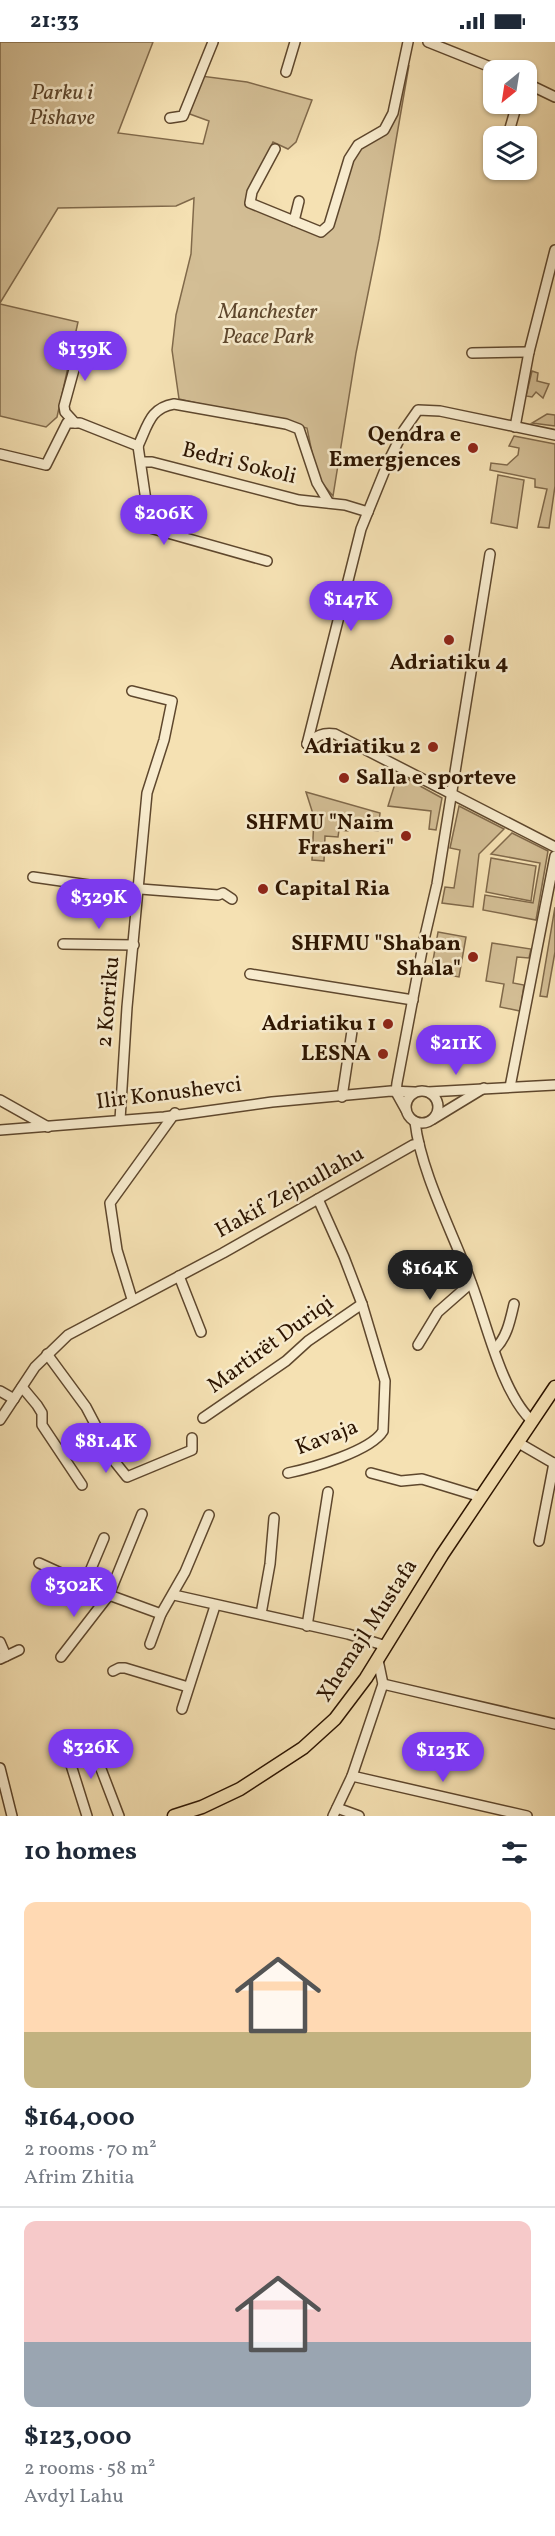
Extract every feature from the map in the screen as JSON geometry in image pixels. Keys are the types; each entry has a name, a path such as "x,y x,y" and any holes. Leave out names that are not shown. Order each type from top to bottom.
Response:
{"main road":[{"name":"Xhemajl Mustafa","path":"174,1816 202,1807 240,1789 303,1748 335,1719 378,1660 442,1554 555,1387"}],"street":[{"path":"170,118 183,116 213,42"},
{"path":"286,72 295,42"},
{"path":"275,149 252,192 250,203 321,232 329,225 349,159 358,145 384,129 393,113 408,42"},
{"path":"428,42 483,64"},
{"path":"537,88 555,97"},
{"path":"294,221 299,201"},
{"path":"515,427 529,352 555,250"},
{"path":"75,423 65,412 64,406 81,344"},
{"path":"472,353 529,352"},
{"path":"267,561 150,528 138,446 155,411 162,406 174,404 286,424 299,429 317,483 329,503"},
{"path":"555,435 440,411 418,410 404,430 389,460 368,512 351,564 340,620 307,744 317,736 326,733 335,734 555,847"},
{"path":"0,454 46,465 67,423 80,423 138,446"},
{"name":"Bedri Sokoli","path":"141,462 152,462 300,500 329,503 368,512"},
{"path":"490,554 437,884 396,1092 415,1122 419,1144 510,1391 531,1420"},
{"name":"2 Korriku","path":"120,1120 137,888 147,793 164,740 172,701 132,692"},
{"path":"510,1087 555,856"},
{"path":"33,877 89,885 218,895 223,893 232,900"},
{"path":"63,944 134,945"},
{"path":"250,974 413,1000"},
{"path":"342,1097 352,1031"},
{"path":"406,1110 407,1100 414,1092 555,1085"},
{"path":"415,1122 423,1123 431,1120 484,1088"},
{"name":"Ilir Konushevci","path":"0,1131 174,1115 256,1104 414,1092"},
{"path":"428,1092 435,1098 438,1108 431,1120"},
{"path":"0,1100 48,1127"},
{"path":"132,1299 117,1250 110,1203 174,1115"},
{"name":"Hakif Zejnullahu","path":"0,1420 47,1354 78,1328 179,1276 413,1145 419,1144"},
{"name":"Kavaja","path":"288,1473 360,1448 379,1437 383,1431 385,1381 362,1304 318,1199"},
{"path":"179,1276 201,1332"},
{"path":"418,1344 438,1312 471,1283"},
{"name":"Martirët Duriqi","path":"203,1418 286,1361 308,1341 362,1304"},
{"path":"495,1349 507,1330 514,1304"},
{"path":"47,1354 86,1407 115,1462 127,1477 192,1450 192,1438"},
{"path":"22,1387 42,1413 42,1425 82,1485"},
{"path":"0,1391 14,1399"},
{"path":"517,1442 554,1463 539,1540"},
{"path":"371,1473 401,1481 422,1479 481,1497"},
{"path":"307,1626 328,1492"},
{"path":"62,1657 109,1595 142,1514"},
{"path":"150,1644 161,1614 174,1595 209,1515"},
{"path":"261,1614 270,1564 274,1518"},
{"path":"85,1582 104,1538"},
{"path":"39,1563 85,1582 109,1595 161,1614"},
{"path":"174,1595 215,1606 261,1614 386,1646"},
{"path":"182,1709 215,1606"},
{"path":"0,1642 3,1658 19,1650"},
{"path":"359,1816 335,1812 352,1776 383,1684 378,1660"},
{"path":"113,1671 125,1668 188,1687"},
{"path":"383,1684 555,1724"},
{"path":"88,1735 119,1816"},
{"path":"65,1746 87,1816"},
{"path":"0,1768 12,1816"},
{"path":"352,1776 527,1816"}],"green space":[{"path":"0,42 153,42 118,133 203,144 209,121 187,113 201,76 247,82 312,100 296,142 288,149 273,142 245,202 321,234 351,159 358,150 385,132 409,65 379,239 356,353 333,496 317,477 307,428 179,399 172,350 176,315 191,254 194,198 176,206 58,208 0,303"},
{"path":"0,304 78,322 57,417 46,427 0,416"},
{"path":"532,371 538,373 537,381 549,384 543,398 536,392 532,397 526,396"},
{"path":"547,414 555,415 555,426 532,423"},
{"path":"514,436 555,444 555,486 549,528 538,527 547,489 535,487 535,479 490,470 491,463 507,465 518,455 519,448 509,446"},
{"path":"498,475 524,480 517,528 491,523"},
{"path":"398,774 442,798 436,830 429,829 431,811 388,806"},
{"path":"306,792 380,813 378,831 348,827 348,831 339,830 338,837 325,836 324,861 312,860 314,817"},
{"path":"459,806 504,829 479,854 473,907 442,903 445,887 454,888 460,850 450,848"},
{"path":"512,833 548,851 536,920 483,910 485,895 533,903 540,863 491,854"},
{"path":"491,858 536,866 531,901 486,892"},
{"path":"555,907 555,952 547,997 540,996"},
{"path":"438,932 466,937 459,977 431,972"},
{"path":"492,943 531,949 529,958 517,957 513,983 524,985 520,1011 500,1007 504,984 486,981"}],"place":[{"name":"Qendra e Emergjences","path":"473,448"},
{"name":"Adriatiku 4","path":"449,640"},
{"name":"Adriatiku 2","path":"433,747"},
{"name":"Salla e sporteve","path":"344,778"},
{"name":"SHFMU \"Naim Frasheri\"","path":"406,836"},
{"name":"Capital Ria","path":"263,889"},
{"name":"SHFMU \"Shaban Shala\"","path":"473,957"},
{"name":"Adriatiku 1","path":"388,1024"},
{"name":"LESNA","path":"383,1054"}],"park label":[{"name":"Parku i Pishave","path":"62,106"},
{"name":"Manchester Peace Park","path":"268,324"}]}
